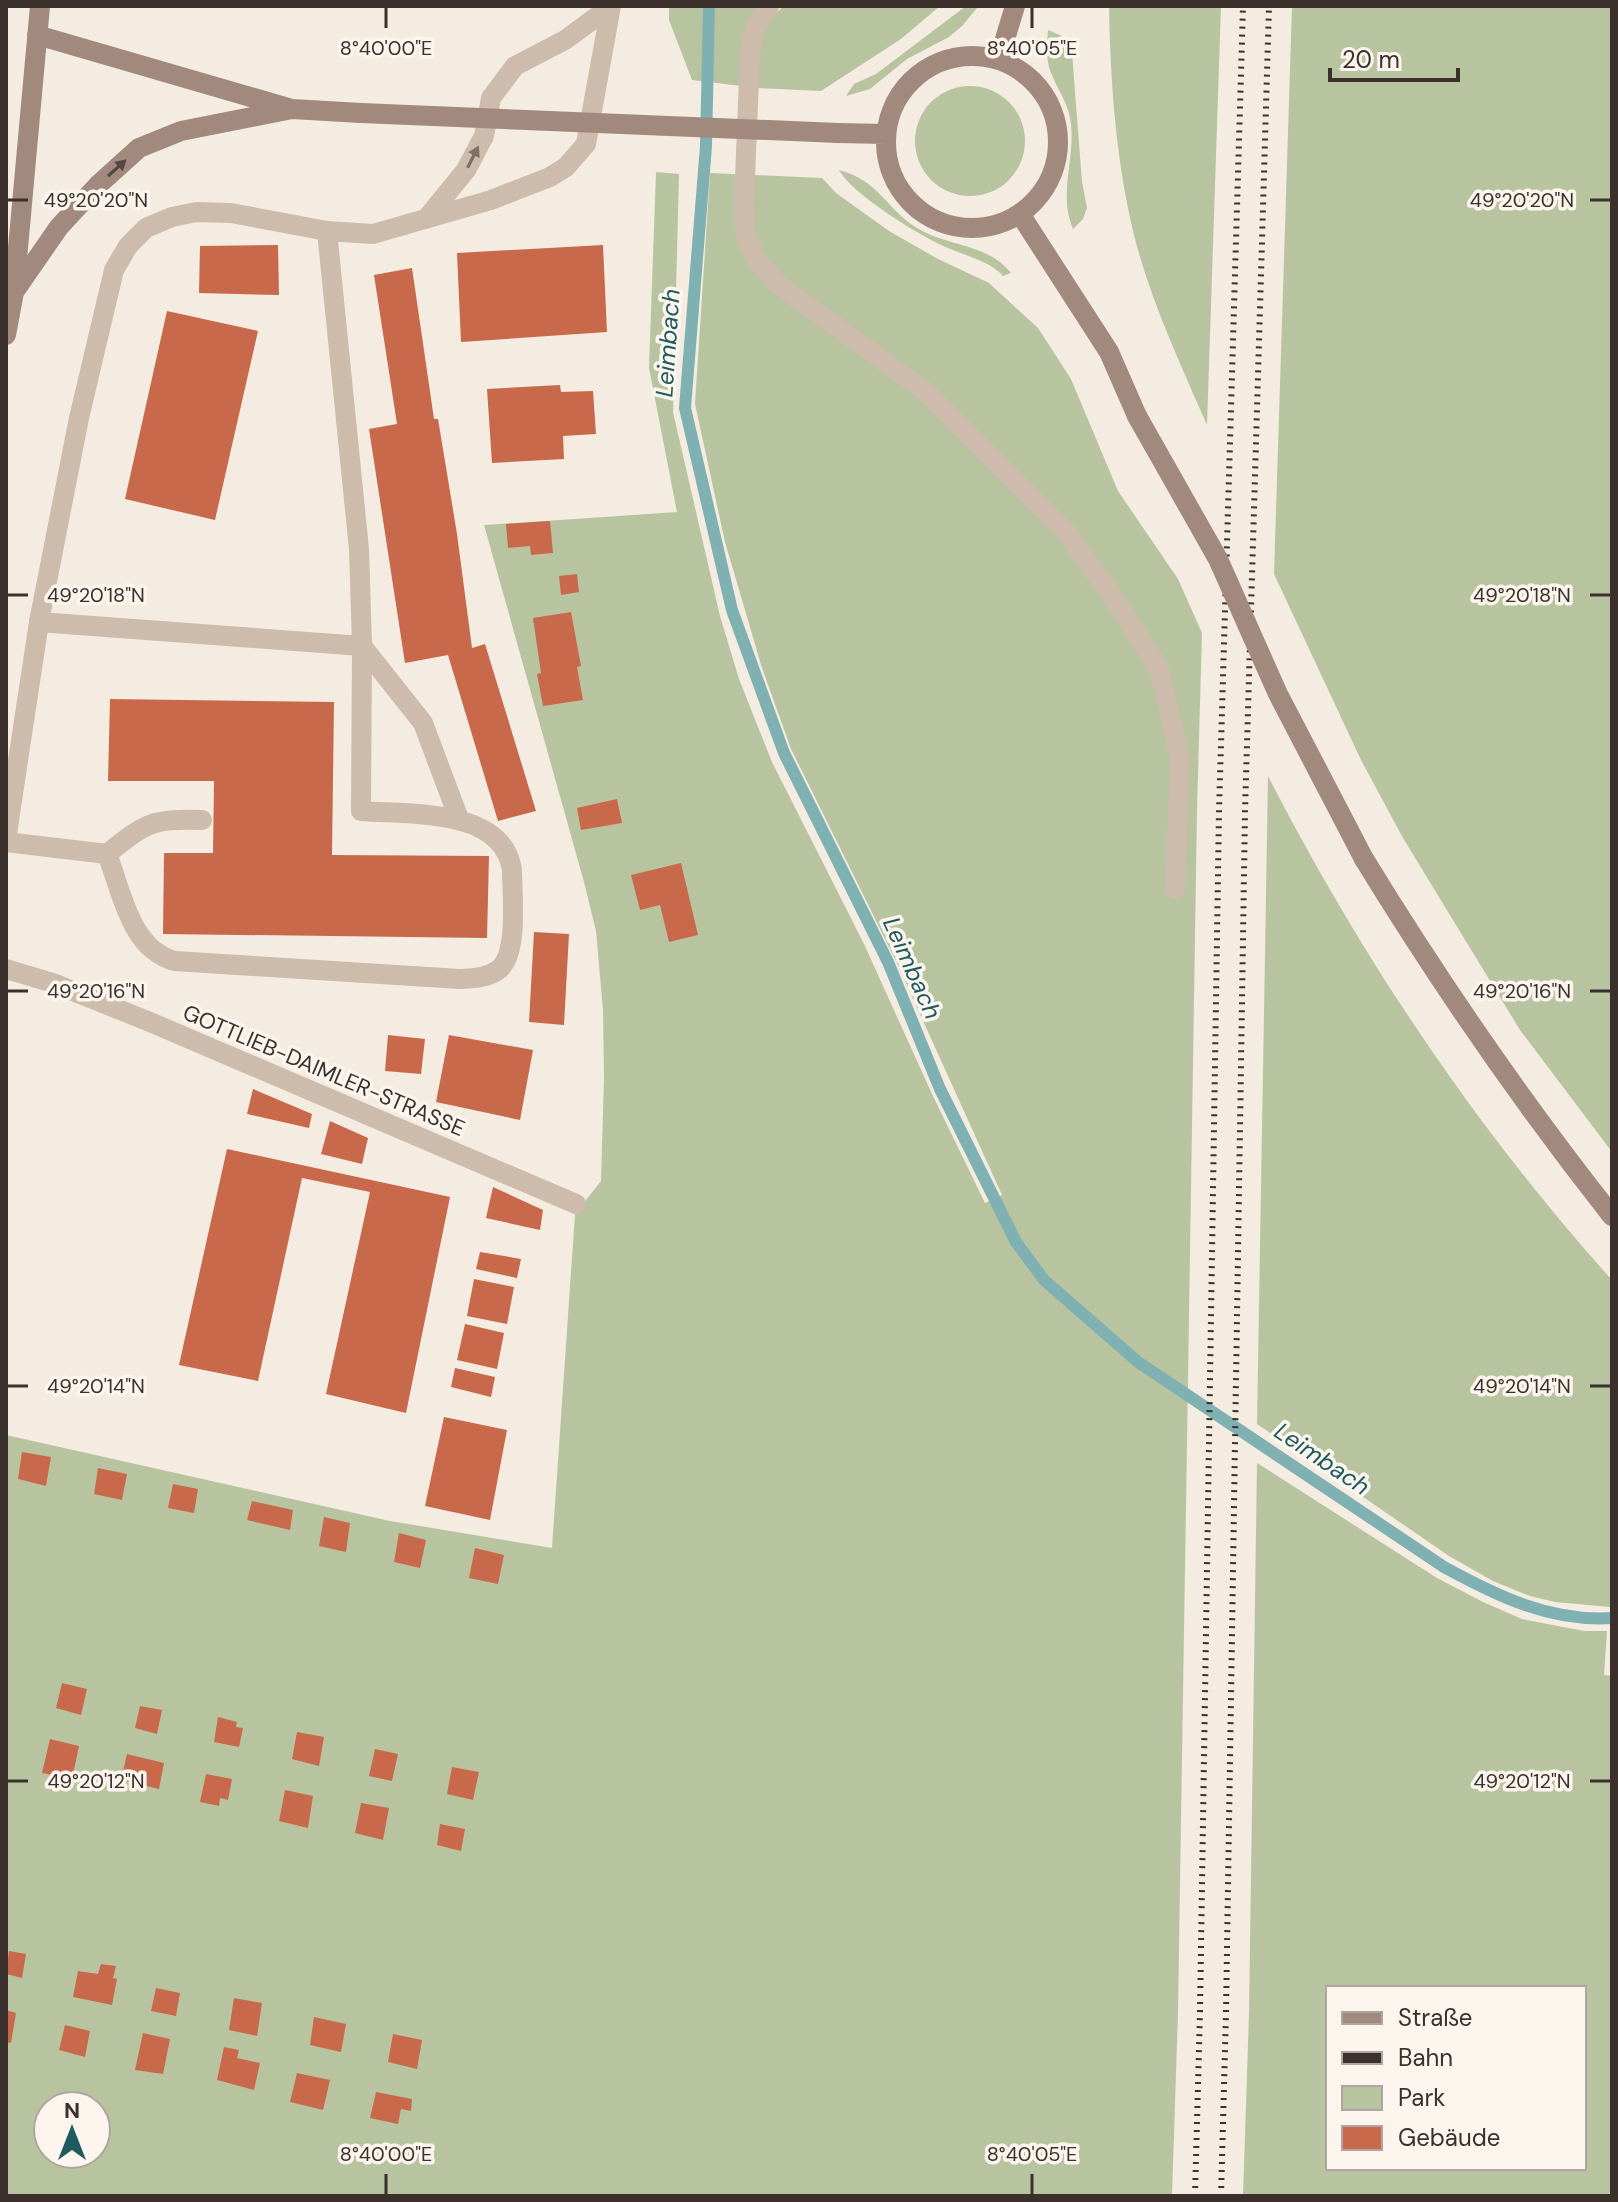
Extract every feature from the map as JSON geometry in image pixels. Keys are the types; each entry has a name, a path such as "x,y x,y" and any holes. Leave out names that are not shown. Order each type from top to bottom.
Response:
{"street":[{"path":"6,335 14,292 40,6"},
{"path":"202,820 159,820 149,823 107,854 6,841 39,622 82,403 114,270 128,246 146,228 172,217 196,212 231,213 327,231 373,234 535,183 566,167 586,144 610,6"},
{"path":"426,219 466,170 484,136 491,98 515,66 565,40 610,6"},
{"path":"769,6 755,28 750,54 744,202 745,232 756,259 779,285 926,392 1067,533 1119,606 1159,669 1180,759 1175,889"},
{"path":"999,59 1015,6"},
{"path":"37,35 292,109 886,134"},
{"path":"953,57 999,59 1027,75 1047,99 1058,130 1059,146 1051,177 1033,204 1020,214 991,227 958,227 927,217 903,195 894,181 886,150 888,118 902,91 924,70 953,57"},
{"path":"14,292 59,227 98,185 139,148 181,131 292,109"},
{"path":"1020,214 1109,352 1137,416 1218,559 1278,694 1364,859 1414,941 1507,1077 1612,1216"},
{"path":"107,854 141,939 151,950 167,958 460,979 478,978 497,971 506,961 512,934 512,870 511,860 500,843 476,824 459,819 361,811 359,549 327,231"},
{"path":"39,622 362,646 423,723 459,819"},
{"name":"GOTTLIEB-DAIMLER-STRASSE","path":"6,969 53,983 150,1022 576,1204"}],"green space":[{"path":"669,6 767,6 771,17 784,6 940,6 901,39 821,91 757,88 692,80 669,20"},
{"path":"966,6 978,7 949,37 907,59 870,89 846,96 854,84 876,74"},
{"path":"1109,6 1221,6 1207,425 1162,321 1135,241 1117,136"},
{"path":"1292,6 1612,6 1612,1152 1520,1030 1403,838 1361,760 1274,574"},
{"path":"1048,30 1071,40 1082,182 1087,208 1083,219 1073,229 1067,203 1071,124 1068,109 1049,67"},
{"path":"970,86 991,90 1009,102 1021,120 1025,141 1021,162 1009,180 991,192 970,196 949,192 931,180 919,162 915,141 919,120 931,102 949,90"},
{"path":"839,170 864,181 917,228 991,256 1011,273 1003,276 985,263 905,225 872,203"},
{"path":"656,172 679,174 673,412 720,616 739,679 772,762 864,944 985,1203 1002,1195 895,959 791,749 762,668 725,542 695,404 710,173 822,178 836,193 889,231 989,283 1038,328 1071,379 1118,491 1178,579 1202,633 1178,2012 1172,2196 6,2196 6,1435 390,1521 552,1548 575,1214 601,1181 603,1010 596,931 584,882 484,525 677,512 649,368"},
{"path":"1268,776 1342,910 1424,1039 1514,1163 1612,1280 1610,1607 1555,1602 1493,1581 1449,1556 1257,1424"},
{"path":"1257,1463 1437,1578 1483,1602 1522,1619 1584,1631 1607,1631 1604,1675 1612,1676 1612,2196 1243,2196 1249,2013"}],"building":[{"path":"278,245 279,295 199,293 200,246"},
{"path":"603,245 607,332 461,342 457,253"},
{"path":"412,268 434,419 438,419 457,534 472,648 485,644 536,811 498,821 448,655 405,663 369,429 397,424 374,275"},
{"path":"167,311 258,331 215,520 125,499"},
{"path":"560,385 561,392 593,391 596,434 563,436 564,459 492,463 487,389"},
{"path":"550,521 553,553 531,555 530,546 508,548 506,524"},
{"path":"577,574 579,592 561,595 559,576"},
{"path":"571,612 581,666 577,667 583,700 543,706 533,618"},
{"path":"110,699 334,702 332,855 489,856 487,938 163,934 164,853 213,853 214,781 108,781"},
{"path":"617,799 622,823 581,830 577,808"},
{"path":"681,863 698,935 669,942 660,905 640,910 631,875"},
{"path":"534,932 569,934 564,1025 529,1022"},
{"path":"388,1035 425,1039 421,1074 385,1071"},
{"path":"449,1035 533,1050 520,1120 436,1102"},
{"path":"253,1089 312,1114 309,1128 247,1114"},
{"path":"330,1121 368,1138 362,1164 321,1154"},
{"path":"227,1149 450,1197 406,1413 326,1394 370,1192 302,1178 258,1381 179,1365"},
{"path":"493,1187 543,1210 540,1230 486,1218"},
{"path":"480,1252 521,1259 517,1278 476,1269"},
{"path":"474,1279 514,1287 507,1324 467,1316"},
{"path":"465,1324 504,1333 497,1369 457,1360"},
{"path":"455,1368 495,1377 491,1397 451,1387"},
{"path":"444,1417 507,1430 490,1520 425,1506"},
{"path":"22,1452 51,1457 46,1486 18,1479"},
{"path":"98,1468 127,1474 122,1500 94,1494"},
{"path":"173,1484 198,1489 194,1513 168,1508"},
{"path":"252,1501 293,1510 290,1530 247,1520"},
{"path":"324,1517 350,1523 346,1552 319,1546"},
{"path":"399,1533 426,1540 420,1568 394,1562"},
{"path":"475,1548 504,1555 498,1584 469,1578"},
{"path":"62,1683 87,1689 81,1715 56,1708"},
{"path":"140,1706 162,1710 157,1734 135,1728"},
{"path":"218,1717 237,1722 236,1727 243,1728 239,1747 214,1742"},
{"path":"297,1732 324,1737 319,1766 292,1759"},
{"path":"50,1739 79,1746 72,1779 42,1773"},
{"path":"375,1749 398,1754 392,1781 369,1776"},
{"path":"127,1754 164,1763 159,1789 121,1780"},
{"path":"452,1767 479,1772 473,1800 447,1794"},
{"path":"206,1774 232,1779 228,1800 220,1798 219,1806 200,1802"},
{"path":"285,1790 313,1796 308,1828 279,1821"},
{"path":"361,1803 389,1808 383,1840 355,1833"},
{"path":"440,1824 465,1829 461,1851 437,1845"},
{"path":"9,1951 26,1954 22,1978 6,1974"},
{"path":"101,1964 116,1966 112,2005 73,1997 78,1971 98,1974"},
{"path":"156,1988 180,1993 176,2016 151,2011"},
{"path":"234,1998 262,2003 257,2036 229,2030"},
{"path":"6,2010 16,2013 11,2043 6,2042"},
{"path":"314,2017 346,2024 341,2052 310,2045"},
{"path":"65,2025 90,2031 85,2057 59,2050"},
{"path":"143,2033 170,2039 163,2074 135,2070"},
{"path":"393,2034 422,2040 417,2069 388,2062"},
{"path":"224,2047 239,2050 237,2058 260,2063 254,2090 217,2080"},
{"path":"297,2073 330,2080 323,2110 290,2102"},
{"path":"376,2092 412,2099 411,2111 401,2109 398,2124 370,2118"}],"waterway":[{"name":"Leimbach","path":"709,6 706,146 685,408 732,610 784,753 888,962 940,1089 1016,1242 1044,1280 1138,1362 1444,1567 1525,1605 1567,1616 1612,1618"}],"railway":[{"path":"1195,2196 1219,811 1243,6"},
{"path":"1221,2196 1245,811 1269,6"}]}
